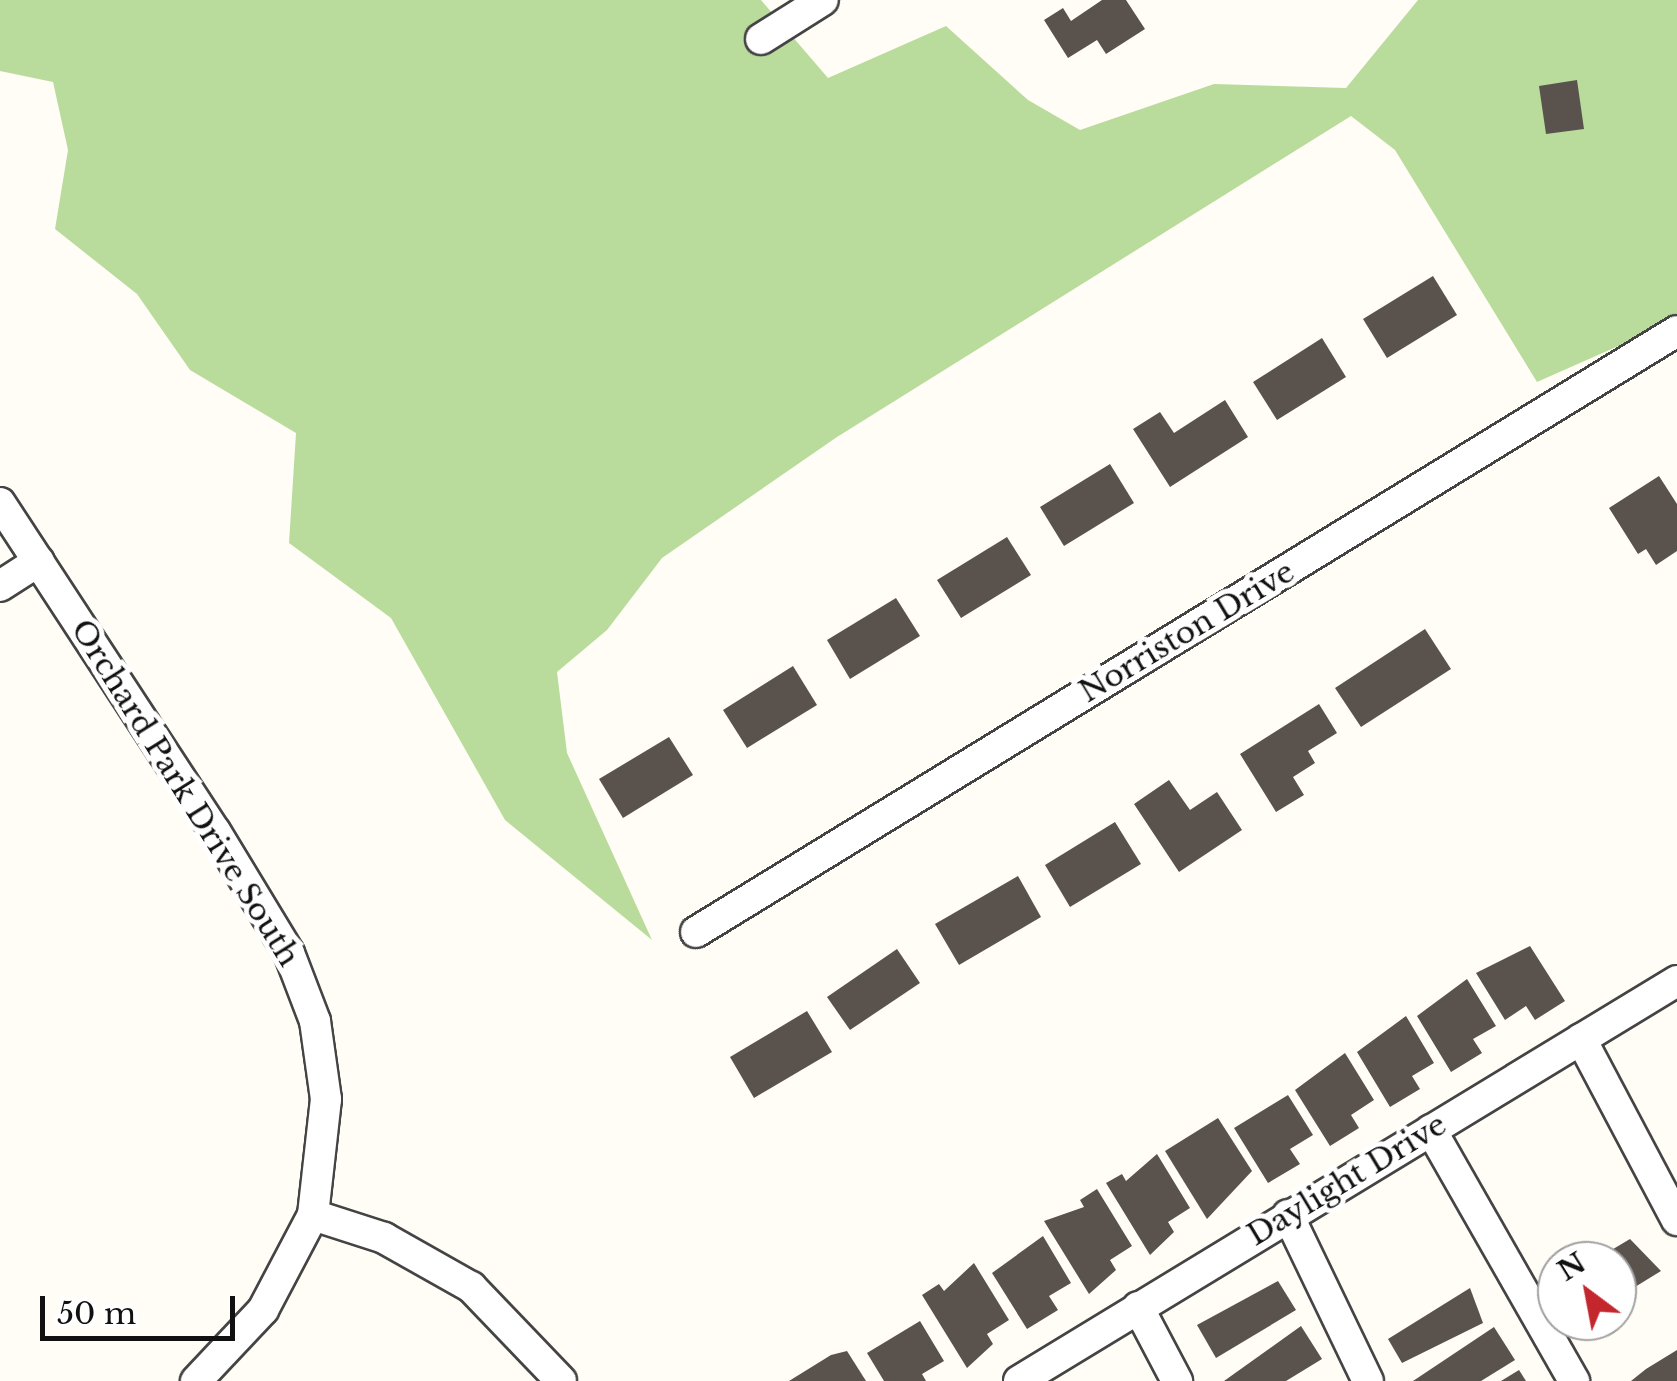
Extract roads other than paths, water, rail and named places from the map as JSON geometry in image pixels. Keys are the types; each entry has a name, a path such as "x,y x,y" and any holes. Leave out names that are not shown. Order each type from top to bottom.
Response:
{"street":[{"path":"761,40 824,0"},
{"name":"Norriston Drive","path":"696,932 1677,331"},
{"name":"Orchard Park Drive South","path":"0,503 298,974 326,1099 313,1215"},
{"path":"0,586 39,562"},
{"name":"Daylight Drive","path":"1019,1381 1677,981"},
{"path":"1582,1039 1677,1220"},
{"path":"1431,1130 1574,1381"},
{"path":"1288,1214 1368,1381"},
{"path":"196,1381 263,1310 313,1215 384,1238 471,1288 561,1381"},
{"path":"1138,1307 1176,1381"}]}
